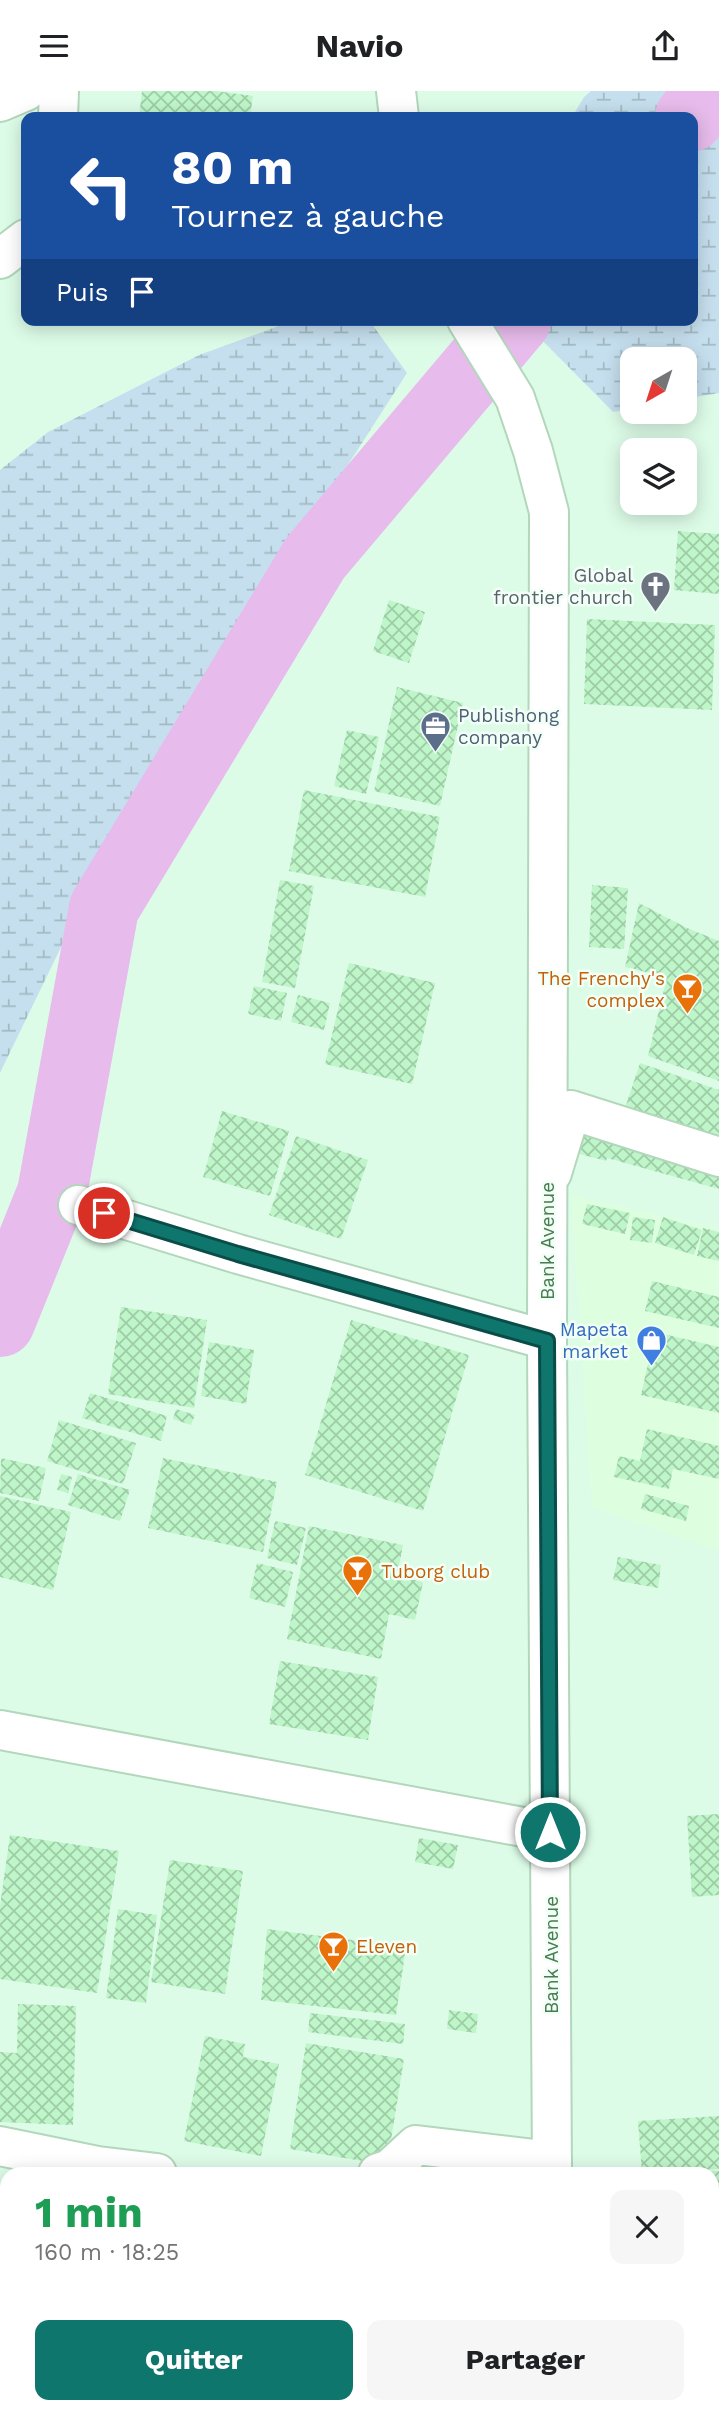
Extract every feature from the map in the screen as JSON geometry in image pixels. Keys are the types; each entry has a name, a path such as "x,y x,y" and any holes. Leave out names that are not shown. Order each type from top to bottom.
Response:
{"street":[{"path":"0,102 26,91"},
{"path":"58,112 59,91"},
{"path":"396,91 399,112"},
{"path":"0,259 21,243"},
{"name":"Bank Avenue","path":"471,326 515,398 533,451 549,512 547,1341 552,2167"},
{"path":"547,1189 571,1110 719,1157"},
{"path":"78,1205 238,1254 547,1341"},
{"path":"0,1730 550,1832"},
{"path":"392,2167 416,2145 552,2167"},
{"path":"0,2146 98,2167"}],"shaded area":[{"path":"0,91 591,91 575,112 21,112 21,326 279,326 199,355 48,432 0,470"},
{"path":"373,326 528,326 613,412 620,411 620,424 697,424 697,397 719,393 719,2167 0,2167 0,1073 133,799 406,374"},
{"name":"Mapeta market","path":"571,1196 719,1228 719,1551 592,1507"}],"green space":[{"path":"591,91 719,91 719,393 697,397 697,347 620,347 620,411 613,412 528,326 698,326 698,112 575,112"},
{"path":"279,326 373,326 407,373 133,799 0,1073 0,470 48,432 199,355"}],"building":[{"path":"142,91 216,91 253,96 251,112 140,112"},
{"path":"678,531 719,534 719,594 674,590"},
{"path":"389,600 425,612 409,663 373,651"},
{"path":"587,619 715,625 712,710 584,704"},
{"path":"397,687 463,703 440,806 374,791"},
{"path":"347,730 379,737 366,794 334,786"},
{"path":"304,790 440,817 425,897 289,871"},
{"path":"280,880 314,886 295,988 262,982"},
{"path":"592,885 628,888 624,949 589,947"},
{"name":"The Frenchy's complex","path":"639,903 719,941 719,1081 648,1056 667,977 625,967"},
{"path":"349,963 435,983 412,1084 325,1064"},
{"path":"254,986 287,993 281,1021 248,1014"},
{"path":"298,995 330,1003 324,1030 291,1022"},
{"path":"640,1063 719,1090 719,1152 621,1120"},
{"path":"222,1111 289,1131 270,1196 203,1177"},
{"path":"588,1123 719,1162 719,1189 607,1158 606,1161 576,1153"},
{"path":"296,1136 368,1160 341,1239 269,1215"},
{"path":"587,1204 630,1213 625,1234 582,1224"},
{"path":"633,1217 655,1220 652,1243 630,1240"},
{"path":"663,1217 702,1230 694,1255 655,1243"},
{"path":"703,1228 719,1232 719,1261 697,1256"},
{"path":"652,1281 719,1297 719,1328 645,1311"},
{"path":"121,1307 207,1320 194,1408 108,1394"},
{"path":"351,1320 469,1355 423,1511 305,1475"},
{"path":"655,1332 719,1347 719,1413 641,1395"},
{"path":"209,1342 254,1350 246,1404 201,1396"},
{"path":"90,1393 167,1416 161,1441 82,1418"},
{"path":"176,1409 195,1415 191,1425 173,1419"},
{"path":"59,1420 136,1443 123,1484 47,1461"},
{"path":"647,1429 719,1446 719,1479 673,1469 669,1489 614,1477 619,1456 640,1461"},
{"path":"1,1458 46,1468 39,1501 0,1493"},
{"path":"163,1458 277,1482 263,1552 148,1528"},
{"path":"61,1474 72,1477 68,1493 57,1490"},
{"path":"78,1474 130,1490 120,1521 68,1505"},
{"path":"645,1494 689,1506 686,1521 641,1509"},
{"path":"0,1496 71,1512 53,1590 0,1577"},
{"path":"275,1521 306,1528 297,1565 267,1558"},
{"name":"Tuborg club","path":"309,1526 403,1545 397,1576 423,1582 415,1620 389,1614 381,1659 287,1639"},
{"path":"618,1557 661,1565 658,1588 613,1580"},
{"path":"257,1563 293,1572 285,1607 249,1598"},
{"path":"280,1661 378,1677 368,1740 269,1724"},
{"path":"719,1814 719,1895 692,1897 687,1816"},
{"path":"10,1835 119,1851 97,1993 0,1979 0,1906"},
{"path":"419,1838 458,1845 453,1869 415,1862"},
{"path":"170,1860 243,1871 225,1994 151,1982"},
{"path":"118,1909 157,1915 146,2003 106,1998"},
{"name":"Eleven","path":"267,1929 406,1947 396,2015 261,2000"},
{"path":"18,2004 76,2006 73,2125 0,2122 0,2052 17,2053"},
{"path":"449,2010 478,2014 476,2033 447,2029"},
{"path":"310,2013 405,2024 403,2044 308,2032"},
{"path":"205,2036 245,2044 243,2057 279,2064 261,2156 184,2141"},
{"path":"306,2043 404,2059 387,2165 290,2149"},
{"path":"719,2116 719,2167 642,2167 638,2121"},
{"path":"412,2150 472,2159 470,2167 410,2167"}],"waterway":[{"path":"694,112 713,91"},
{"path":"0,1322 52,1193 104,908 315,558 511,326"}],"place":[{"name":"Global frontier church","path":"656,613"},
{"name":"Publishong company","path":"435,753"},
{"name":"The Frenchy's complex","path":"688,1016"},
{"name":"Mapeta market","path":"651,1367"},
{"name":"Tuborg club","path":"358,1598"},
{"name":"Eleven","path":"333,1973"}],"route":[{"path":"104,1213 238,1254 547,1341 550,1832"}]}
